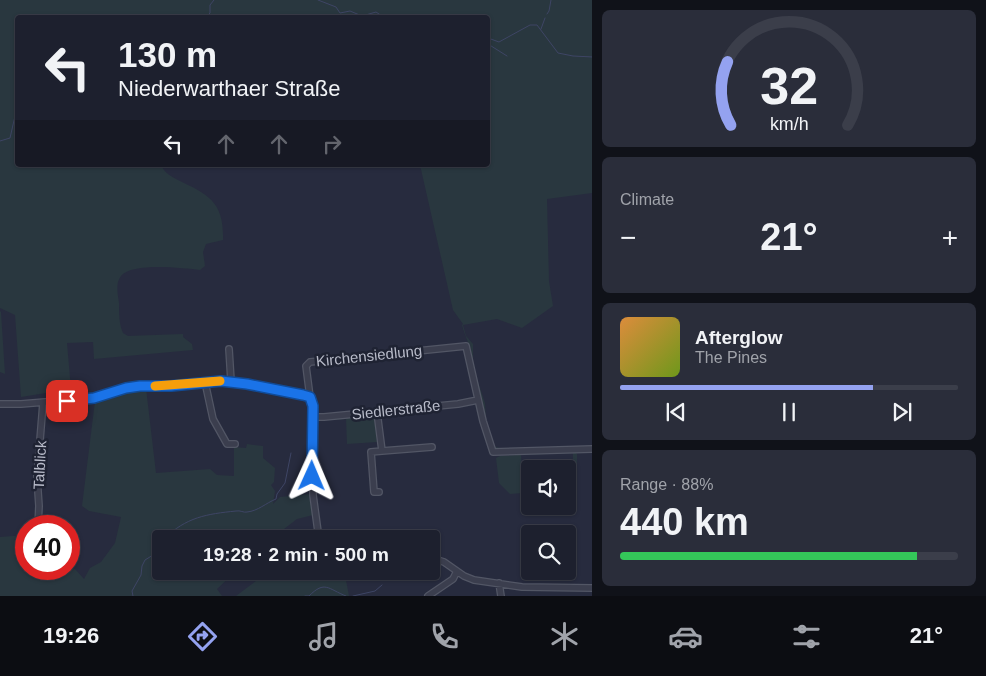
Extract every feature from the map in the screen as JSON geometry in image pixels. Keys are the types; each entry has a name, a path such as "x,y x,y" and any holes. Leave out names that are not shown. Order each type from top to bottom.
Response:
{"street":[{"name":"Kirchensiedlung","path":"310,397 306,366 310,362 466,346 478,400"},
{"path":"228,349 231,381"},
{"path":"0,404 43,403 94,398 126,388 140,386 171,386 231,381 310,397 313,406 313,495 318,530"},
{"path":"205,382 214,422 227,444 235,444"},
{"path":"478,400 488,443 493,452 592,449"},
{"name":"Siedlerstraße","path":"313,417 458,404 478,400"},
{"name":"Talblick","path":"39,515 37,477 43,403"},
{"path":"377,412 382,451"},
{"path":"379,492 374,492 372,452 432,447"},
{"path":"440,561 474,580 522,587 592,588"},
{"path":"428,596 453,579 457,571"},
{"path":"499,583 501,594"},
{"path":"501,594 508,584"}],"shaded area":[{"path":"0,0 592,0 592,193 547,199 549,281 553,306 522,328 497,319 463,325 466,336 473,344 473,364 471,351 462,325 463,324 453,310 420,167 490,167 490,15 15,15 15,167 162,167 170,176 198,190 212,201 221,217 223,240 206,244 203,252 205,266 200,270 146,267 127,272 121,276 118,282 117,289 123,333 128,336 183,334 183,337 192,344 193,350 94,359 93,342 67,343 71,389 21,397 15,315 0,308"},
{"path":"1,312 5,374 0,372"},
{"path":"475,373 485,403 486,420 491,442 496,447 503,449 592,446 497,451 492,447"},
{"path":"142,388 146,388 156,473 210,469 217,475 234,476 234,447 246,448 247,444 263,446 263,458 275,468 274,482 271,485 275,491 273,504 280,497 310,494 313,515 297,519 283,530 152,530 152,580 226,580 217,589 222,596 0,596 0,537 15,536 15,580 80,580 80,575 84,579 90,568 101,562 115,543 121,517 89,511 82,506 95,401 137,389 141,391"},
{"path":"374,414 377,442 347,444 346,419 335,420 334,418"},
{"path":"575,452 577,454 577,464 576,460 573,460 573,453 521,455 521,493 510,494 499,483 496,458 500,456"},
{"path":"257,580 346,580 349,596 236,596"}],"waterway":[{"path":"208,15 210,13 210,5 214,0"},
{"path":"318,0 336,7 340,13 350,11 360,15"},
{"path":"547,14 551,0"},
{"path":"366,15 376,12 380,15"},
{"path":"541,29 545,18"},
{"path":"490,39 499,42 530,25 537,25 558,53 592,57"},
{"path":"490,45 507,56"},
{"path":"0,141 10,138 15,116"},
{"path":"175,530 189,521 206,515 251,511 276,499 277,494 285,483 291,453"},
{"path":"133,596 132,591 141,575 142,566 145,560 152,556"},
{"path":"353,596 375,591 382,585"},
{"path":"305,596 309,596 314,591 323,587 346,596"}],"slow traffic":[{"path":"155,386 220,381"}],"route":[{"path":"67,401 94,398 126,388 140,386 171,386 221,381 270,388 310,397 313,406 312,476"}]}
